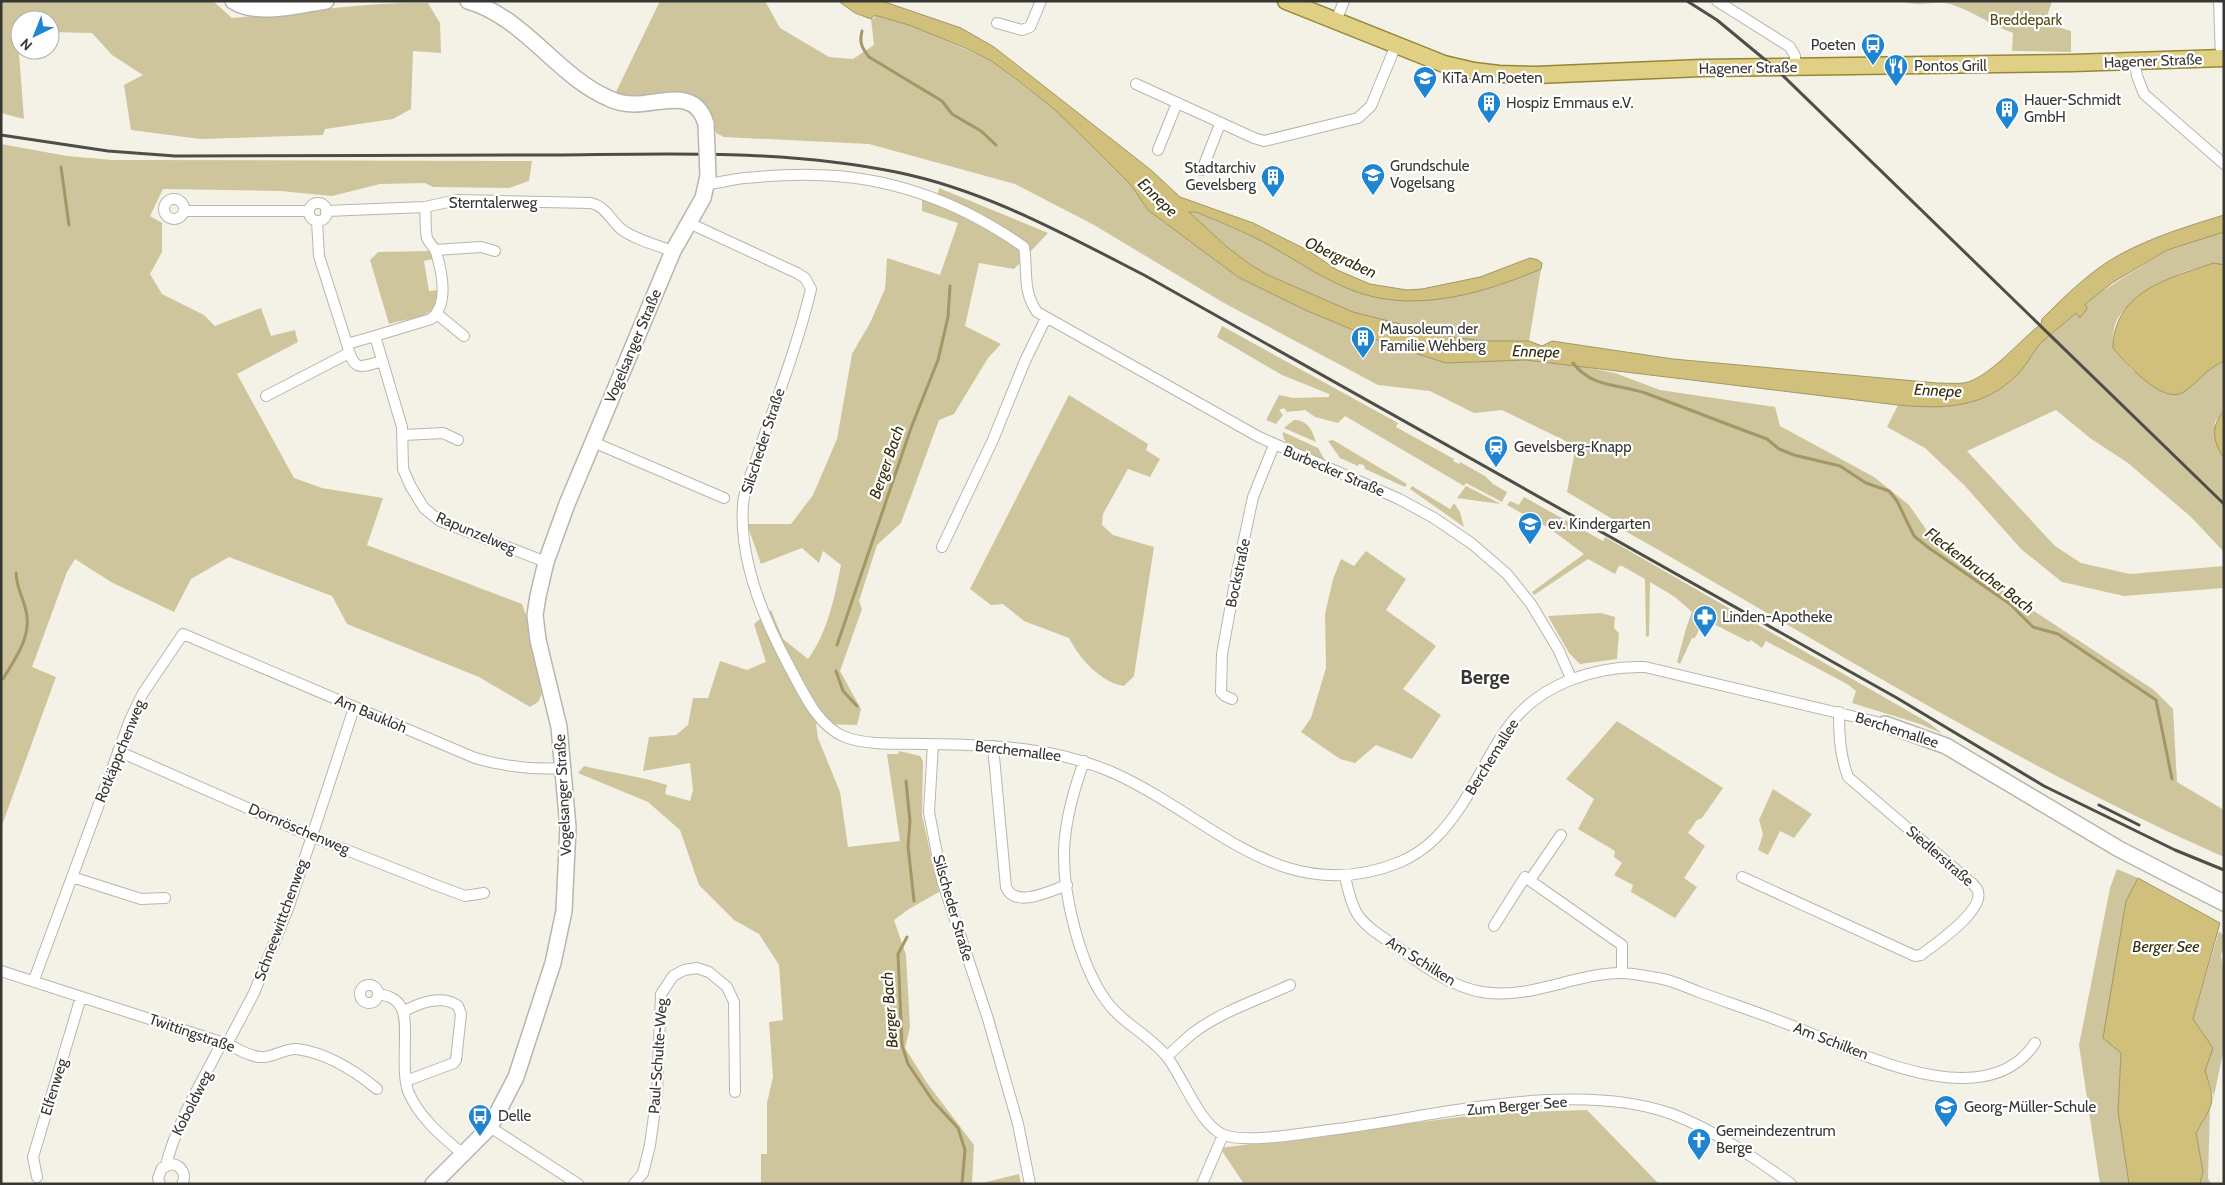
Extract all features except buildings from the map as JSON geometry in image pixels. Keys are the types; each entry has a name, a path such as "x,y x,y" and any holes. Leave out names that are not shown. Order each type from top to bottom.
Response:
{"main road":[{"name":"Hagener Straße","path":"1286,1 1444,64 1474,71 1517,75 1795,67 2135,62 2222,58"}],"street":[{"path":"233,1 247,6 262,8 326,1"},
{"name":"Vogelsanger Straße","path":"433,1184 490,1126 516,1077 536,1021 560,935 568,848 565,768 560,727 538,640 535,614 546,562 567,504 673,251 701,202 708,180 706,124 701,112 684,101 667,100 632,104 603,96 498,14 468,1"},
{"path":"998,23 1022,30 1030,27 1041,1"},
{"path":"1336,21 1344,1"},
{"path":"1717,1 1790,47 1795,56 1795,67"},
{"path":"2219,1 2222,58"},
{"path":"1136,84 1220,124 1264,141 1358,118 1371,106 1396,45"},
{"path":"2135,62 2136,76 2144,94 2224,164"},
{"path":"1158,150 1177,103"},
{"path":"1202,170 1220,124"},
{"name":"Burbecker Straße","path":"708,180 813,174 874,179 920,192 1001,231 1024,247 1027,267 1025,289 1029,300 1037,312 1046,318 1274,445 1419,509 1480,549 1507,574 1542,620 1572,678"},
{"name":"Sterntalerweg","path":"184,211 309,211 311,206 318,204 322,205 326,210 425,206 457,200 585,202 599,205 610,214 620,228 648,242 673,251"},
{"path":"266,396 348,348 375,336 430,319 437,314 442,304 443,292 435,250 428,240 425,206"},
{"path":"309,211 311,218 317,221 324,218 326,210"},
{"path":"317,221 320,256 355,366 362,367 382,362"},
{"name":"Silscheder Straße","path":"688,223 805,278 811,289 742,503 752,584 773,636 808,701 827,724 845,737 883,743 933,744 929,812 942,880 988,1019 1018,1124 1027,1182"},
{"path":"435,250 481,247 495,251"},
{"path":"437,314 464,336"},
{"path":"942,547 992,442 1025,361 1046,318"},
{"name":"Rapunzelweg","path":"375,336 404,435 403,469 418,499 433,516 452,526 546,562"},
{"path":"404,435 444,433 458,440"},
{"path":"593,442 724,498"},
{"name":"Bockstraße","path":"1232,699 1221,692 1222,654 1253,498 1274,445"},
{"name":"Am Baukloh","path":"183,634 354,708 496,764 541,770 565,768"},
{"name":"Rotkäppchenweg","path":"34,980 118,751 143,693 183,634"},
{"name":"Berchemallee","path":"933,744 994,746 1046,752 1084,761 1113,772 1145,788 1249,852 1279,866 1297,872 1345,875 1361,873 1401,862 1432,843 1443,833 1471,792 1503,734 1518,714 1534,700 1572,678 1623,666 1645,667 1885,724 1946,746 2119,849 2224,903"},
{"name":"Schneewittchenweg","path":"225,1043 254,993 286,914 354,708"},
{"name":"Siedlerstraße","path":"1742,877 1915,956 1921,955 1940,940 1976,907 1977,889 1848,777 1842,761 1839,740 1839,712"},
{"path":"994,746 1006,887 1009,894 1013,898 1024,898 1067,886"},
{"name":"Dornröschenweg","path":"118,751 311,836 465,896 484,893"},
{"path":"1084,761 1069,809 1064,852 1069,904 1081,954 1107,1002 1167,1056 1206,1121 1224,1135 1202,1184"},
{"path":"1530,880 1561,835"},
{"name":"Am Schilken","path":"1345,875 1353,908 1369,928 1435,973 1468,989 1502,994 1528,992 1582,978 1622,972 1667,981 1762,1014 1898,1067 1942,1077 1969,1078 1993,1074 2011,1066 2029,1052 2035,1043"},
{"path":"72,877 141,899 165,898"},
{"path":"1494,926 1525,877 1622,944 1622,972"},
{"name":"Paul-Schulte-Weg","path":"634,1184 643,1174 650,1145 657,1094 662,994 673,976 684,970 697,968 709,972 727,987 734,1002 735,1092"},
{"name":"Twittingstraße","path":"1,971 34,980 262,1057 290,1049 340,1063 377,1089"},
{"path":"1167,1056 1194,1033 1235,1008 1290,985"},
{"path":"379,994 395,1000 403,1012 406,1081 414,1104 422,1115 463,1154"},
{"name":"Elfenweg","path":"36,1177 33,1156 81,997"},
{"path":"403,1012 427,1002 447,1001 458,1006 461,1014 454,1064 406,1081"},
{"name":"Koboldweg","path":"160,1184 159,1173 166,1165 180,1123 225,1043"},
{"name":"Zum Berger See","path":"1224,1135 1252,1138 1294,1134 1399,1121 1501,1104 1550,1100 1625,1102 1672,1114 1744,1152 1791,1184"},
{"path":"490,1126 578,1184"},
{"path":"166,1165 172,1164 181,1168 184,1176 182,1184"}],"green space":[{"path":"1,1 213,1 232,18 354,6 428,3 440,23 441,53 413,51 411,109 393,119 325,129 323,135 200,139 131,130 124,85 143,75 112,55 92,33 60,32 60,10 10,10 10,60 19,60 24,119 1,113"},
{"path":"660,1 765,1 780,28 829,57 853,59 874,45 871,19 878,16 909,25 990,60 1053,108 1131,185 1148,210 1238,277 1305,310 1387,344 1446,363 1526,360 1574,365 1615,373 1660,390 1775,407 1780,426 1874,477 1909,505 1930,535 2005,592 2154,690 2173,709 2177,782 2224,810 2224,857 2146,821 1992,742 1618,527 1619,523 1567,492 1576,446 1502,410 1474,413 1430,391 1378,385 1224,303 1094,225 1015,184 869,144 724,137 716,133 712,117 701,105 633,98 616,92"},
{"name":"Breddepark","path":"1901,1 2052,1 2045,23 2071,31 2071,52 2012,51 2013,33 1966,10 1944,3 1914,4"},
{"path":"1,144 67,156 113,160 532,161 529,181 509,188 433,187 425,183 380,184 332,196 280,191 163,189 150,216 162,223 162,252 150,274 162,294 204,315 215,326 261,308 271,336 295,330 298,342 237,374 294,478 322,488 383,498 367,545 522,604 528,621 542,694 538,702 530,707 479,677 347,624 332,596 229,557 191,579 174,612 111,582 75,559 67,572 32,667 56,677 1,828"},
{"path":"939,188 1048,233 1014,269 979,263 965,326 1001,344 988,358 954,414 939,420 901,523 877,545 859,601 862,609 840,671 861,709 857,725 816,724 818,738 840,792 848,847 900,841 887,754 898,754 899,751 920,756 923,761 922,815 939,892 894,920 906,955 910,1027 905,1048 927,1083 974,1145 972,1184 761,1184 761,1154 767,1154 767,1103 773,1077 769,1022 783,1020 779,965 759,934 734,920 699,885 680,830 648,802 578,773 584,766 647,779 667,785 665,794 690,801 693,790 690,763 643,771 649,737 676,735 688,725 693,698 708,698 720,661 747,670 766,662 754,624 771,610 783,639 808,659 815,649 829,614 841,565 823,551 819,563 802,548 761,564 747,524 791,524 813,495 837,439 852,354 870,323 885,289 887,258 940,275 958,223 922,211 922,199 936,204"},
{"path":"1188,212 1196,212 1251,236 1339,285 1363,294 1385,299 1408,301 1453,297 1499,285 1541,269 1529,341 1483,341 1452,337 1353,312 1268,275 1251,265 1227,247"},
{"path":"2224,232 2224,265 2196,268 2180,274 2148,290 2134,300 2123,311 2116,322 2113,348 2133,371 2202,374 2224,361 2224,410 2215,422 2220,452 2224,458 2224,552 2191,517 2128,463 2090,438 2056,410 1967,451 2055,546 2081,563 2130,574 2224,566 2224,588 2124,596 2062,582 2021,549 1965,486 1925,448 1887,427 1898,405 1947,406 1978,400 1992,394 2019,373 2040,344 2048,337 2076,313 2080,317 2085,304 2093,297 2167,250"},
{"path":"430,251 433,259 424,261 429,291 438,290 434,307 422,316 389,324 370,260 378,252"},
{"path":"1222,326 1398,423 1396,427 1454,459 1453,461 1459,464 1460,462 1485,476 1493,484 1507,492 1502,502 1466,483 1464,486 1345,416 1338,423 1315,417 1305,410 1287,412 1284,408 1279,410 1283,415 1276,424 1266,420 1279,395 1293,398 1329,397 1329,394 1282,375 1217,337"},
{"path":"1069,395 1148,444 1146,450 1160,459 1150,477 1128,469 1103,514 1102,525 1113,535 1154,547 1134,676 1124,686 1115,684 1099,675 1079,654 1069,638 1024,621 1003,604 991,605 970,589"},
{"path":"1294,420 1299,420 1306,424 1316,442 1284,428"},
{"path":"1283,432 1318,448 1326,462 1292,448 1284,438"},
{"path":"1333,440 1407,484 1405,487 1365,469 1364,465 1359,464 1358,466 1340,458 1328,441"},
{"path":"1412,486 1450,509 1454,503 1460,512 1464,527 1410,489"},
{"path":"1466,486 1501,504 1457,498"},
{"path":"1524,497 1603,541 1605,537 1929,723 1943,734 1920,724 1852,703 1856,691 1847,684 1766,641 1762,648 1751,640 1749,642 1704,619 1695,638 1692,638 1680,664 1677,662 1692,612 1675,597 1650,582 1649,636 1646,637 1645,579 1622,566 1619,566 1615,574 1588,559 1534,595 1532,592 1584,554 1549,528 1507,505 1510,501 1519,505"},
{"path":"1366,551 1406,579 1386,610 1436,646 1403,689 1441,715 1412,759 1376,745 1355,763 1340,759 1301,732 1311,718 1326,668 1325,614 1333,579 1341,559 1354,566"},
{"path":"1601,613 1615,617 1614,628 1619,633 1617,659 1580,664 1569,653 1548,616"},
{"path":"1617,721 1723,788 1702,818 1697,820 1688,833 1705,846 1684,878 1697,887 1675,918 1631,892 1633,885 1614,875 1622,863 1614,857 1615,851 1578,829 1594,799 1566,779"},
{"path":"1773,789 1812,814 1794,838 1780,831 1768,855 1758,850 1763,834 1759,820"},
{"path":"2117,869 2138,878 2126,902 2103,1038 2121,1052 2118,1111 2129,1184 2100,1184 2079,1045 2110,888"},
{"path":"2219,931 2224,936 2224,950 2221,954 2224,979 2224,1048 2214,1096 2205,1071 2213,1048 2193,1019"},
{"path":"2210,1108 2208,1178 2211,1184 2200,1184 2203,1171 2196,1133"},
{"path":"1587,1110 1659,1184 1244,1184 1220,1148 1491,1113"},
{"path":"1019,1174 1021,1184 982,1184 982,1183"}],"water":[{"name":"Ennepe","path":"838,1 882,1 961,28 994,47 1151,170 1180,197 1253,223 1309,251 1337,270 1370,284 1407,290 1422,289 1480,277 1530,258 1542,263 1541,269 1476,292 1431,300 1385,299 1363,294 1339,285 1251,236 1196,212 1189,212 1227,247 1268,275 1353,312 1452,337 1483,341 1529,341 1542,346 1552,341 1673,359 1937,383 1964,383 1973,380 1994,367 2041,324 2042,319 2078,284 2108,261 2157,237 2224,215 2224,232 2167,250 2112,283 2085,304 2087,309 2080,318 2076,313 2044,340 2022,370 2005,386 1977,400 1962,404 1931,407 1898,405 1526,360 1446,363 1387,344 1305,310 1238,277 1148,210 1131,185 1053,108 990,60 909,25 878,16 873,16 871,19 855,13"},
{"path":"2214,263 2224,265 2224,361 2217,364 2184,392 2175,395 2166,393 2145,381 2113,348 2116,329 2123,313 2134,300 2147,290 2163,281"},
{"path":"2224,410 2224,458 2215,439 2215,428"},
{"name":"Berger See","path":"2138,878 2220,923 2193,1019 2213,1048 2205,1071 2211,1091 2211,1103 2196,1133 2203,1171 2200,1184 2129,1184 2118,1111 2121,1053 2103,1038 2126,901"}],"waterway":[{"name":"Berger Bach","path":"862,31 862,45 869,57 942,101 952,114 981,131 996,145"},
{"path":"61,167 69,225"},
{"name":"Berger Bach","path":"837,645 911,428 938,360 948,317 950,286"},
{"name":"Fleckenbrucher Bach","path":"1573,363 1580,371 1597,381 1645,393 1767,439 1779,449 1794,455 1840,466 1866,483 1889,491 1897,501 1914,536 1929,548 2010,604 2033,627 2058,634 2156,700 2172,779"},
{"path":"3,679 18,654 27,627 24,602 18,587 16,573"},
{"name":"Berger Bach","path":"836,671 843,691 857,706"},
{"name":"Berger Bach","path":"906,781 910,821 908,846 914,901"},
{"name":"Berger Bach","path":"907,937 898,954 902,1045 908,1064 933,1101 958,1128 965,1150 962,1184"}],"railway":[{"path":"1687,1 1717,20 1775,68 2224,504"},
{"path":"1,135 108,151 175,156 683,154 768,156 854,165 896,172 961,190 1054,229 1144,275 1897,698 2044,786 2175,850 2224,870"},
{"path":"2099,805 2139,825"}],"place":[{"name":"Poeten","path":"1873,66"},
{"name":"Pontos Grill","path":"1896,87"},
{"name":"KiTa Am Poeten","path":"1425,99"},
{"name":"Hospiz Emmaus e.V.","path":"1489,124"},
{"name":"Hauer-Schmidt GmbH","path":"2007,130"},
{"name":"Grundschule Vogelsang","path":"1373,196"},
{"name":"Stadtarchiv Gevelsberg","path":"1273,198"},
{"name":"Mausoleum der Familie Wehberg","path":"1363,359"},
{"name":"Gevelsberg-Knapp","path":"1496,468"},
{"name":"ev. Kindergarten","path":"1530,545"},
{"name":"Linden-Apotheke","path":"1705,638"},
{"name":"Georg-Müller-Schule","path":"1946,1128"},
{"name":"Delle","path":"480,1137"},
{"name":"Gemeindezentrum Berge","path":"1699,1161"}],"district":[{"name":"Berge","path":"1485,677"}],"water label":[{"name":"Obergraben","path":"1341,257"}]}
